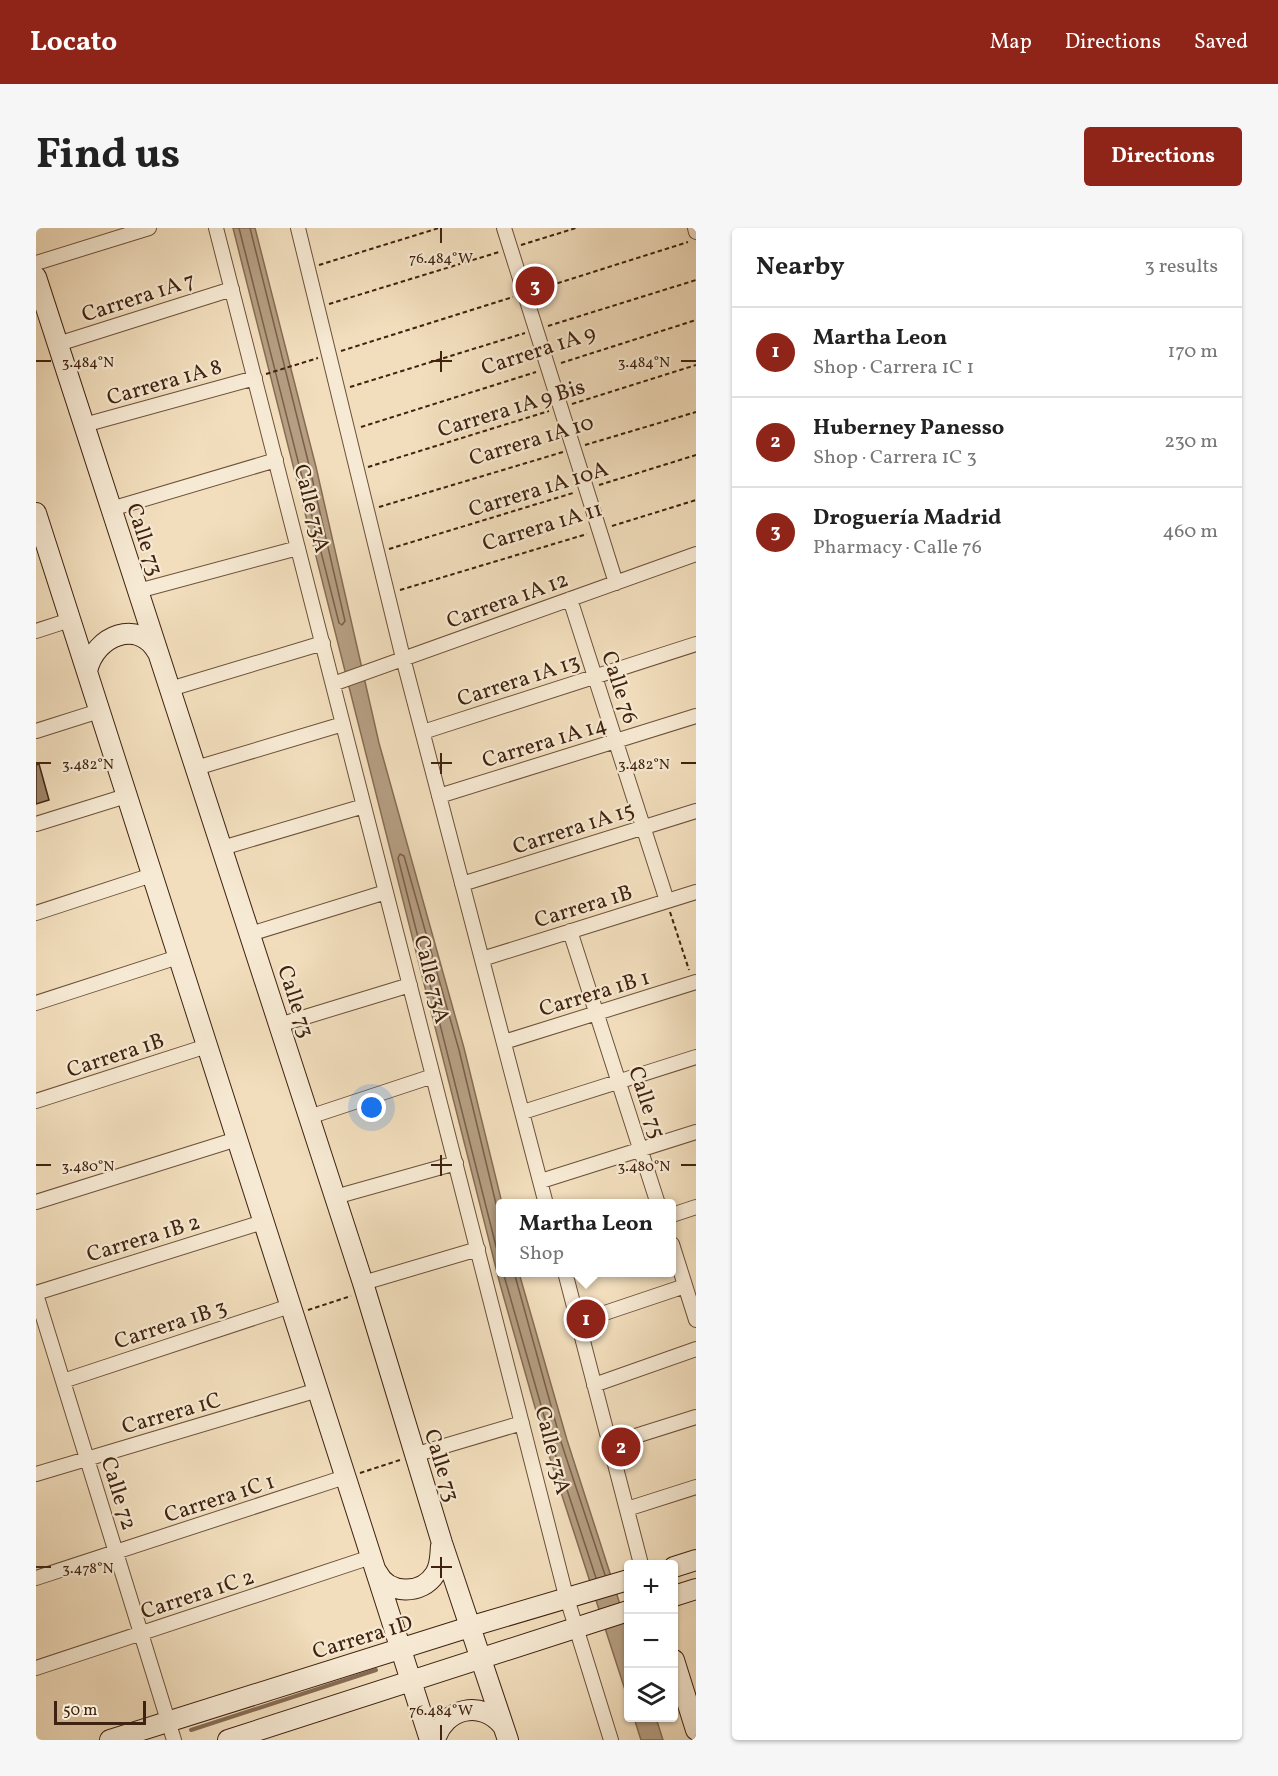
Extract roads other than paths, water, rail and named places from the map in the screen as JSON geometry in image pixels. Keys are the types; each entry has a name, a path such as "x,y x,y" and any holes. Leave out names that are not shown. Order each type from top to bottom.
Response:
{"main road":[{"name":"Calle 73","path":"36,277 365,1287 414,1455 506,1734"},
{"path":"36,513 40,540 87,671 400,1649 433,1740"},
{"path":"87,671 89,660 103,642 112,637 124,635 145,640 154,646 159,656"},
{"path":"373,1562 380,1579 391,1586 404,1590 417,1588 428,1581 436,1571 442,1543"},
{"path":"678,1567 696,1560"},
{"name":"Carrera 1D","path":"110,1740 171,1731 400,1649 624,1581"},
{"path":"228,1740 624,1612"},
{"path":"678,1668 691,1697 696,1730"},
{"path":"433,1740 446,1719 462,1710 475,1709 486,1712 497,1719 506,1734"}],"street":[{"path":"36,263 149,228"},
{"name":"Calle 73A","path":"216,228 232,289 260,376 276,460 298,548 323,643 336,682 343,724 567,1598 585,1625 611,1740"},
{"path":"298,228 399,660 423,732 545,1199"},
{"path":"504,228 616,583"},
{"name":"Carrera 1A 7","path":"58,344 232,289"},
{"name":"Carrera 1A 8","path":"84,425 260,376"},
{"path":"111,509 276,460"},
{"path":"138,591 298,548"},
{"name":"Carrera 1A 12","path":"336,682 696,554"},
{"name":"Calle 76","path":"570,599 667,901"},
{"path":"36,631 70,620"},
{"path":"170,689 323,643"},
{"name":"Carrera 1A 13","path":"423,732 696,644"},
{"path":"36,731 99,711"},
{"name":"Carrera 1A 14","path":"439,796 696,716"},
{"path":"196,768 343,724"},
{"path":"36,824 126,796"},
{"path":"222,848 364,806"},
{"name":"Carrera 1A 15","path":"462,884 696,811"},
{"path":"36,913 152,875"},
{"path":"249,934 386,892"},
{"name":"Carrera 1B","path":"482,959 696,892"},
{"name":"Calle 75","path":"570,931 657,1199"},
{"path":"36,1003 178,957"},
{"path":"279,1025 410,985"},
{"name":"Carrera 1B 1","path":"504,1042 695,986"},
{"name":"Carrera 1B","path":"36,1101 207,1046"},
{"path":"523,1112 696,1057"},
{"path":"309,1117 433,1076"},
{"path":"541,1181 696,1132"},
{"path":"36,1202 237,1140"},
{"path":"335,1197 456,1163"},
{"path":"676,1214 696,1208"},
{"name":"Carrera 1B 2","path":"36,1293 263,1221"},
{"path":"365,1287 478,1249"},
{"path":"676,1257 696,1320"},
{"path":"566,1277 640,1560"},
{"path":"578,1322 685,1286"},
{"name":"Calle 72","path":"36,1293 171,1731"},
{"name":"Carrera 1B 3","path":"63,1381 292,1310"},
{"path":"594,1384 696,1349"},
{"name":"Carrera 1C","path":"36,1474 318,1390"},
{"path":"610,1444 696,1417"},
{"path":"414,1455 522,1423"},
{"name":"Carrera 1C 1","path":"36,1578 345,1477"},
{"path":"627,1509 696,1487"},
{"name":"Carrera 1C 2","path":"36,1668 141,1633 373,1562"}],"water":[{"path":"233,228 255,228 316,467 379,743 464,1048 501,1199 496,1199 496,1268"},
{"path":"498,1277 520,1277 567,1440 624,1617 624,1687 546,1446"},
{"path":"635,1722 657,1722 663,1740 641,1740"}],"waterway":[{"path":"191,1730 376,1670"}],"place":[{"name":"Droguería Madrid","path":"535,286"},
{"name":"Martha Leon","path":"586,1319"},
{"name":"Huberney Panesso","path":"621,1447"}]}
